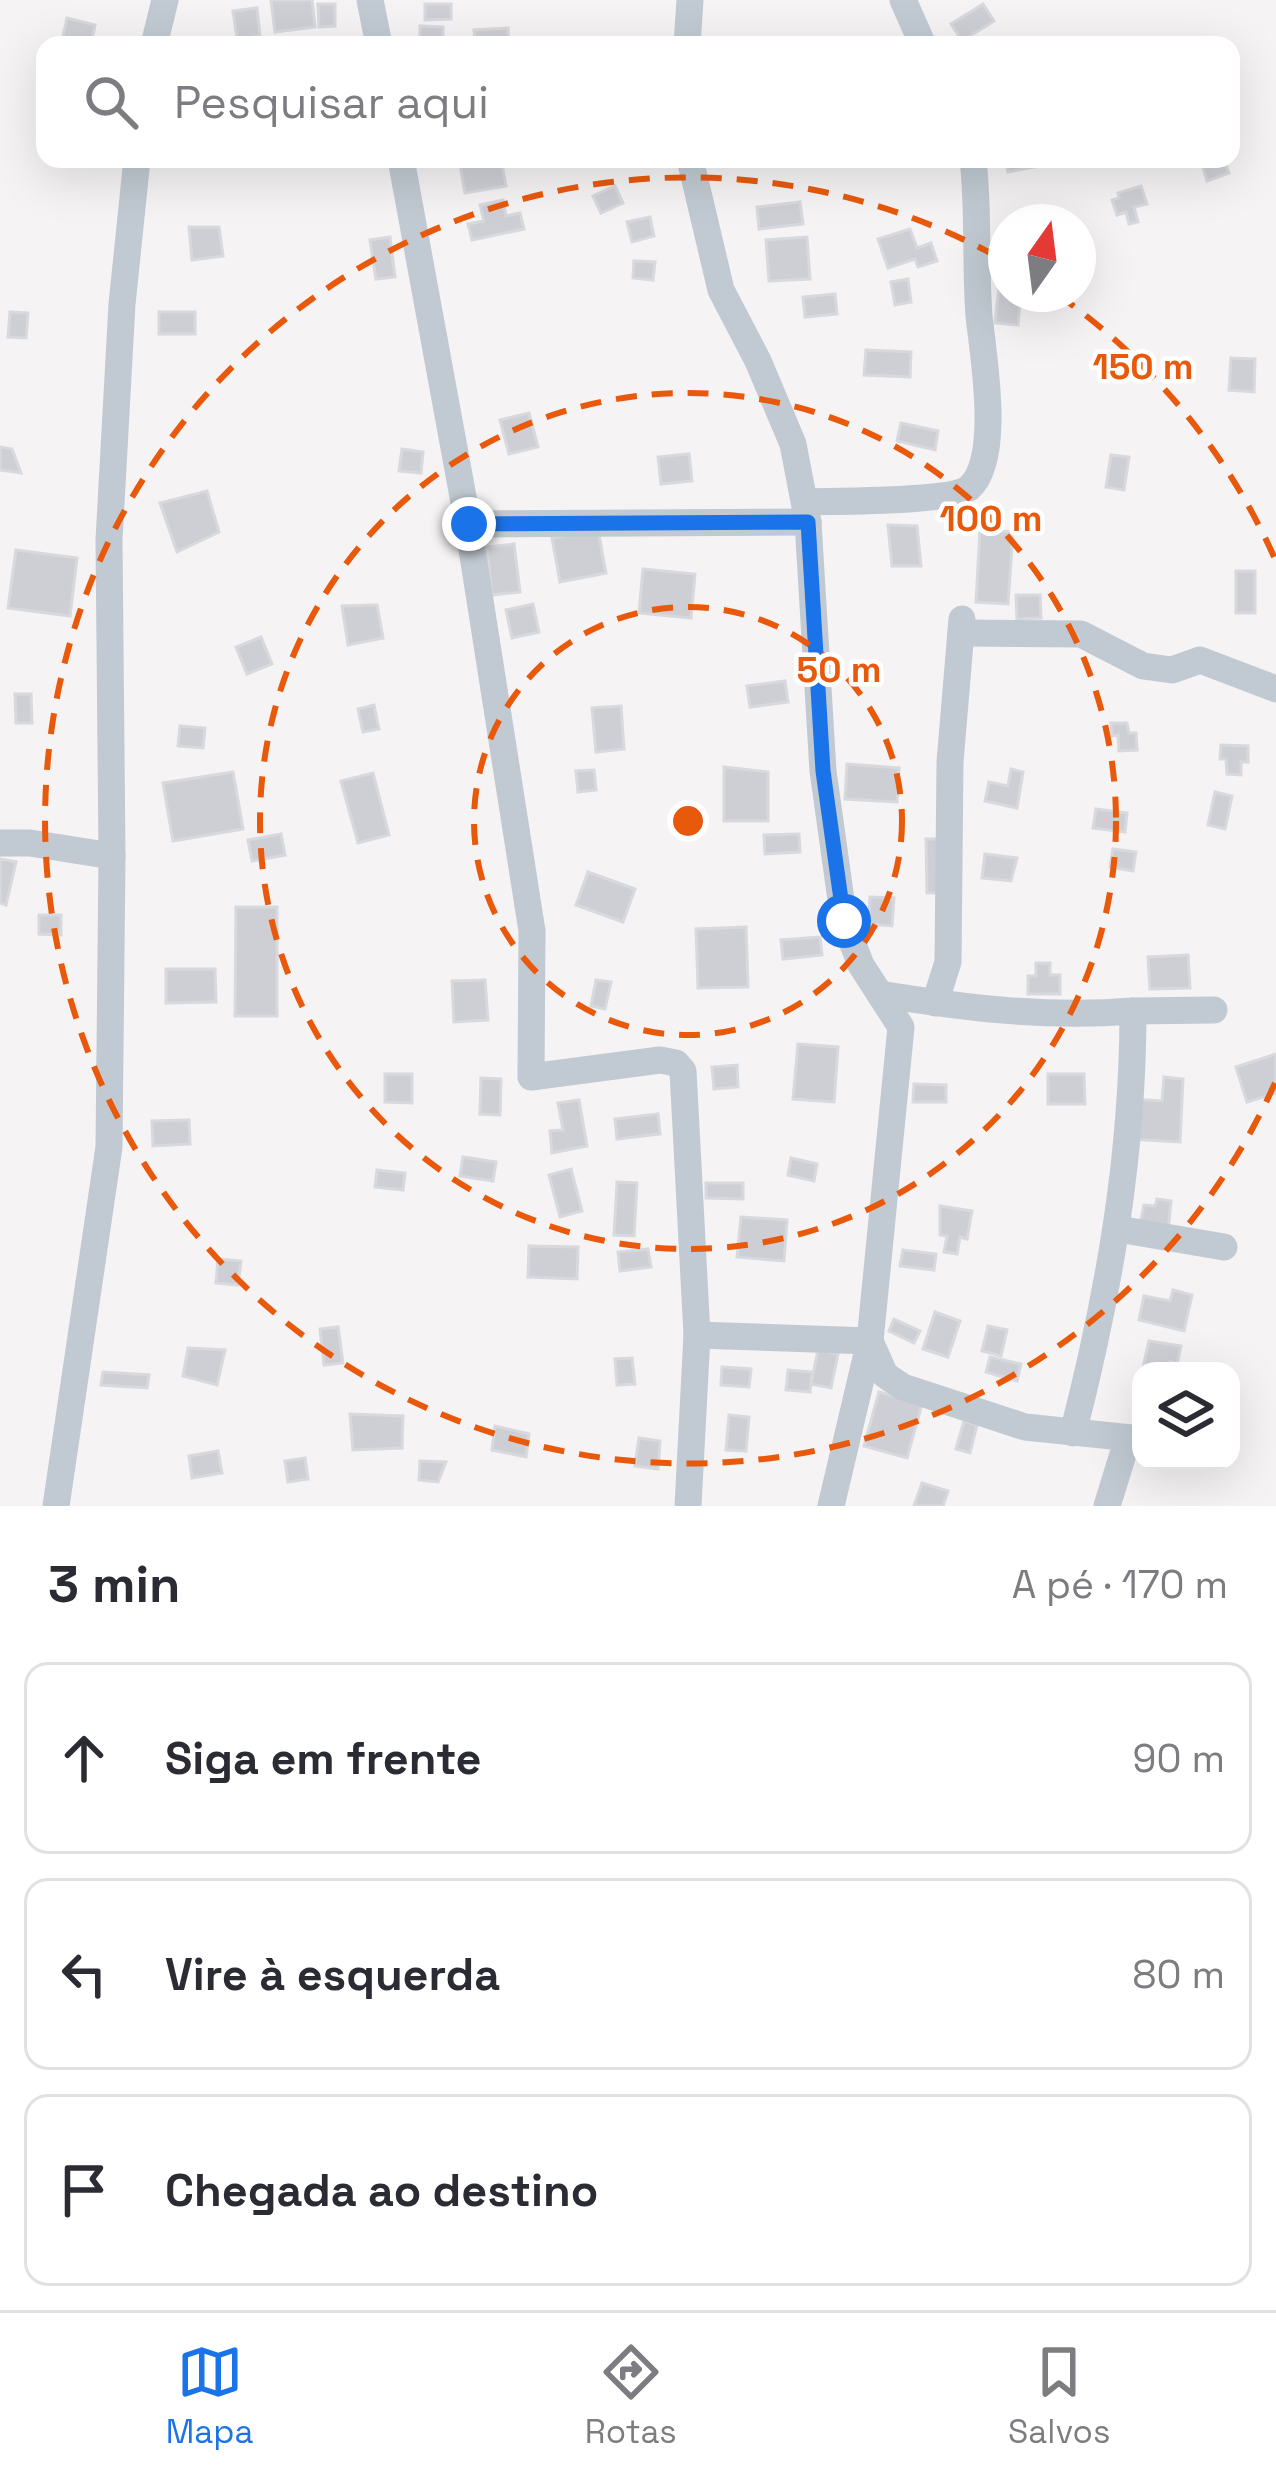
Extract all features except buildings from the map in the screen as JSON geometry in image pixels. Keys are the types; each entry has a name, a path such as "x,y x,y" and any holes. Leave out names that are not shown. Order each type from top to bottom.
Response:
{"street":[{"path":"156,36 165,0"},
{"path":"370,0 377,36"},
{"path":"687,36 689,0"},
{"path":"903,0 919,36"},
{"path":"56,1506 109,1147 109,540 121,324 136,168"},
{"path":"403,168 469,524 532,931 531,1077 659,1060 676,1063 683,1071 697,1335 688,1506"},
{"path":"692,168 721,290 793,444 807,512 823,771 841,899 860,965 901,1027 870,1341 830,1506"},
{"path":"469,524 807,512 967,491 978,477 989,403 979,315 974,168"},
{"path":"935,1003 948,962 950,761 962,626 1081,634 1143,666 1172,670 1200,660 1276,689"},
{"path":"0,843 112,856"},
{"path":"880,994 1021,1014 1214,1010"},
{"path":"1073,1433 1118,1229 1133,1075 1133,1011"},
{"path":"1118,1229 1224,1247"},
{"path":"697,1335 870,1341"},
{"path":"870,1341 885,1375 903,1387 1025,1427 1132,1438"},
{"path":"1107,1506 1132,1445"}],"route":[{"path":"469,524 808,522 823,771 844,921"}]}
